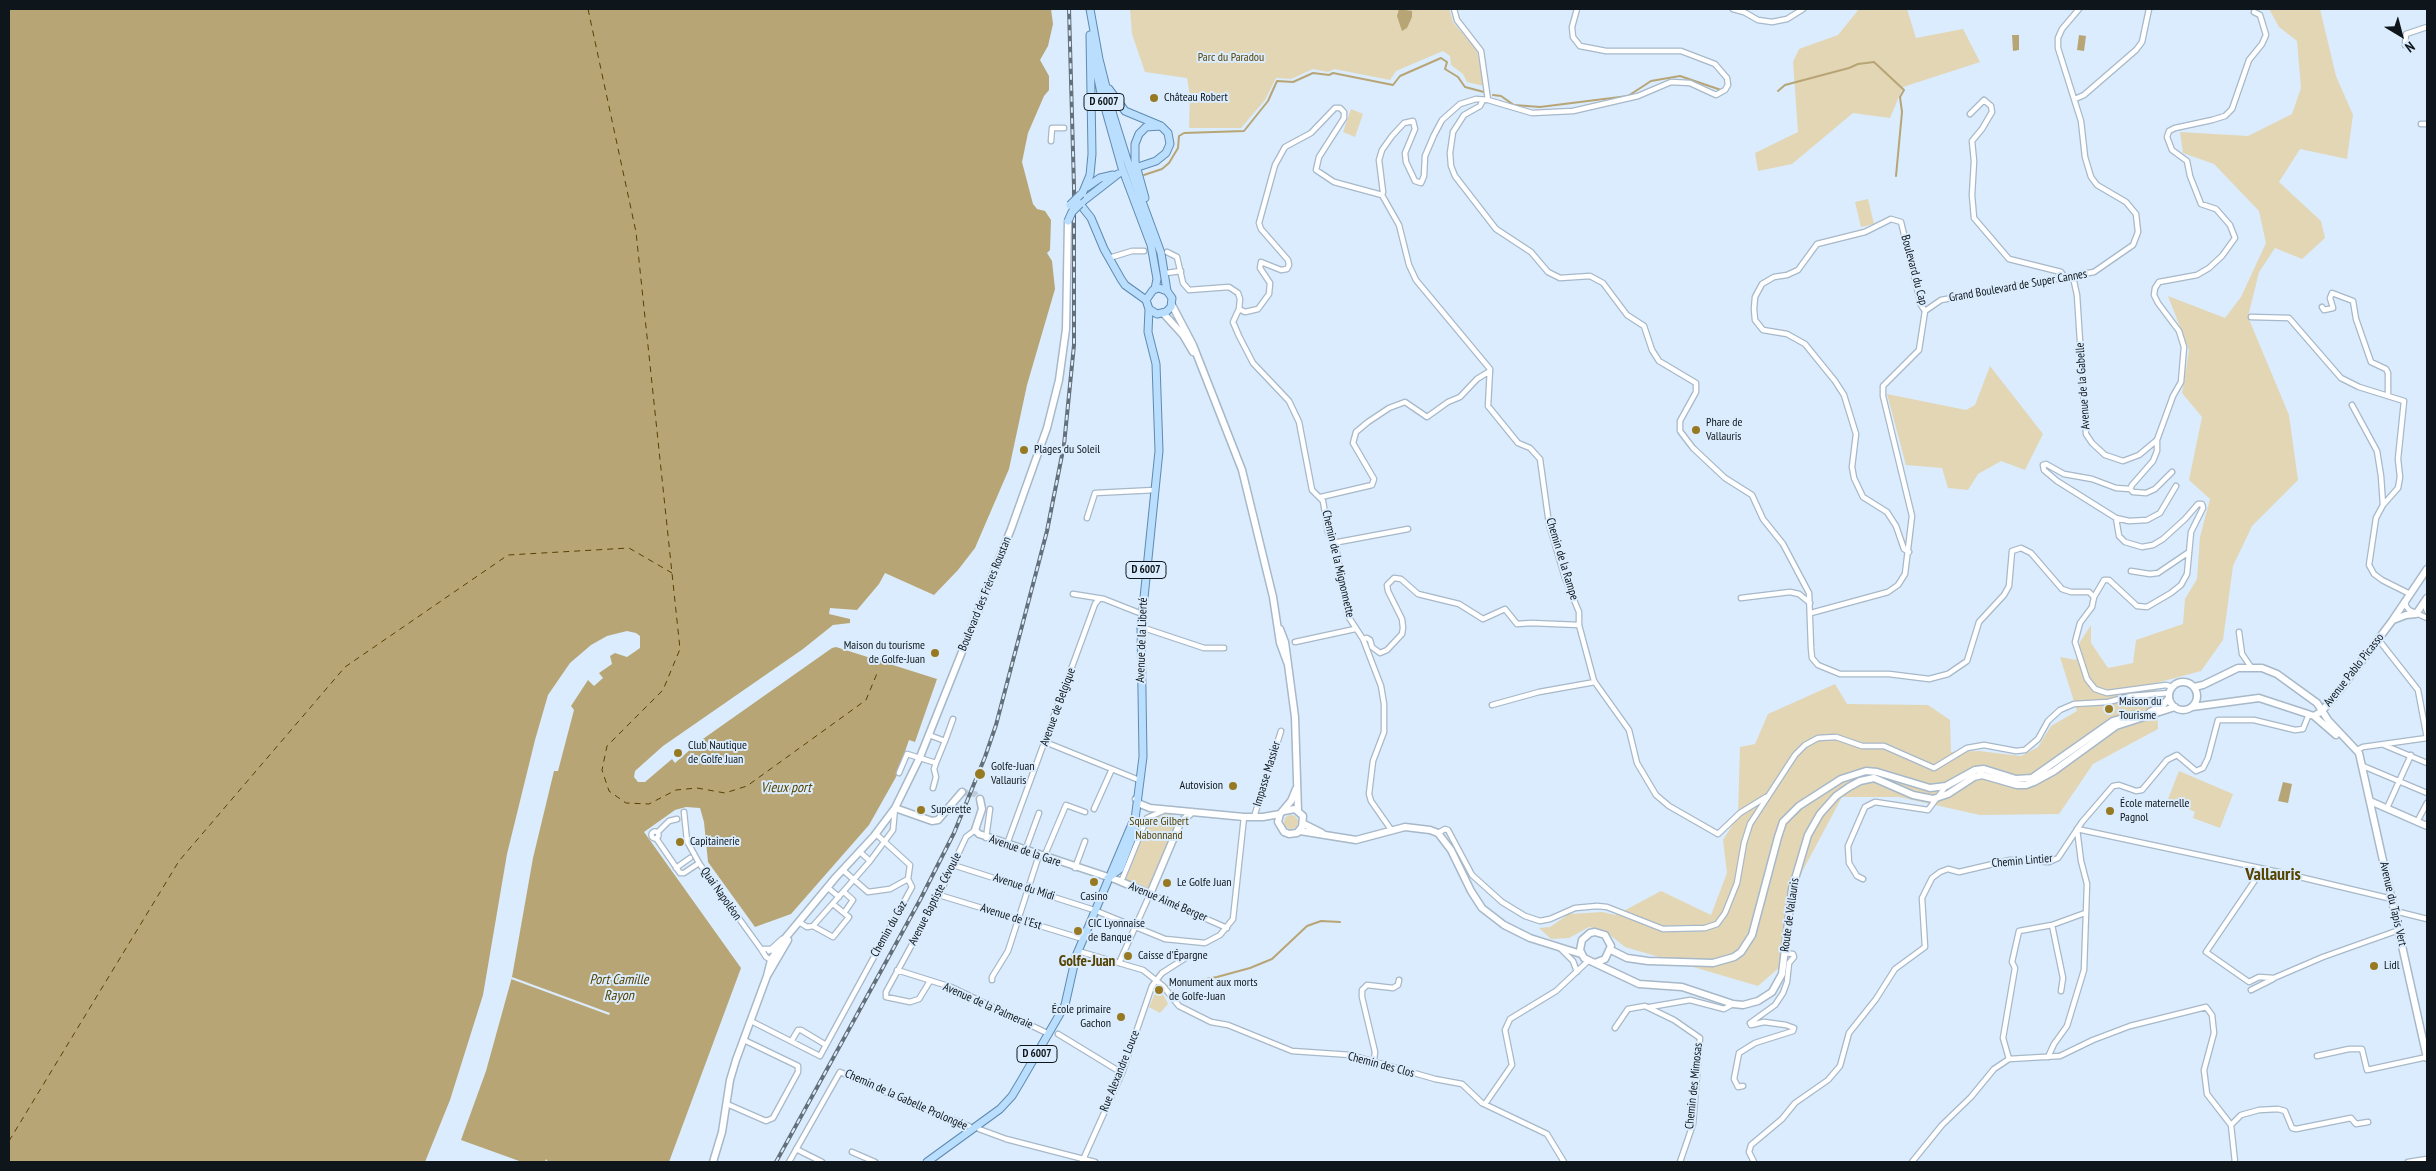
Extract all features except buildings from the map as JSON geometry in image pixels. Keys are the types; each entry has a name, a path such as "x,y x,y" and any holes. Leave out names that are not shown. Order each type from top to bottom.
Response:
{"main road":[{"name":"D 6007","path":"1088,9 1090,35 1101,93 1119,159 1151,246 1157,279 1155,289"},
{"name":"D 6007","path":"1088,9 1113,115 1128,166 1157,239 1166,273 1167,291"},
{"path":"1068,221 1081,200 1090,175 1092,154 1090,35"},
{"path":"1106,84 1125,111 1161,126 1170,138 1169,148 1163,157 1141,166"},
{"path":"1157,239 1134,148 1136,138 1142,130 1150,126 1161,126"},
{"path":"1081,200 1118,174 1100,178 1086,188"},
{"path":"1081,200 1109,258 1125,285 1146,300 1149,309 1160,314 1183,335 1197,357"},
{"name":"Boulevard des Frères Roustan","path":"713,1162 722,1132 730,1080 767,976 772,956 827,887 844,871 876,834 895,808 920,757 1014,522 1047,428 1058,380 1066,329 1068,221"},
{"path":"1146,300 1149,293 1155,289 1167,291 1172,298 1172,304 1188,332 1242,470 1278,625 1285,642 1294,717 1298,811"},
{"path":"1160,314 1172,304"},
{"name":"D 6007","path":"1149,309 1147,322 1151,341"},
{"name":"D 6007","path":"1151,341 1151,325 1160,314"},
{"name":"Avenue de la Liberté","path":"927,1162 1000,1109 1012,1096 1065,1004 1078,951 1094,910 1108,878 1120,869 1133,836 1136,799 1143,757 1141,627 1159,432 1156,364 1151,341"},
{"name":"Avenue Pablo Picasso","path":"2312,715 2322,711 2392,621 2427,569"},
{"path":"2392,621 2406,615 2416,614 2426,600"},
{"path":"1611,950 1627,958 1648,961 1714,963 1727,961 1741,952 1752,935 1778,837 1784,822 1799,806 1842,779 1866,771 1876,772 1920,787 1946,786 1975,770 1984,770 2016,779 2032,778 2113,721 2157,709 2169,696 2172,687 2183,682 2194,687 2204,685 2238,668 2262,668 2277,674 2317,703 2357,750"},
{"path":"2192,707 2197,697 2194,687"},
{"path":"2169,696 2175,707"},
{"path":"1937,798 1948,794 1974,776 1982,775 2017,785 2034,782 2054,771 2116,726 2175,707 2185,710 2192,707 2259,698 2312,715 2357,750"},
{"name":"Avenue du Tapis Vert","path":"2357,750 2363,766 2427,1058"},
{"name":"Route de Vallauris","path":"1595,963 1639,984 1682,987 1732,1004 1750,1004 1772,992 1782,974 1792,889 1802,853 1813,824 1836,796 1860,781 1874,778 1913,795 1924,798 1937,798"},
{"path":"1279,826 1282,812 1291,801 1297,788"},
{"path":"895,808 932,821 938,820 962,792"},
{"name":"Avenue de la Gare","path":"980,799 982,809 975,830 984,837 1108,878"},
{"path":"1136,799 1140,804 1150,808 1244,817 1263,817 1291,808 1303,816 1304,824 1300,831"},
{"path":"2370,801 2427,826"},
{"path":"1134,817 1150,808"},
{"path":"1150,894 1180,823 1192,812"},
{"path":"1263,817 1279,826 1287,834 1300,831 1356,840 1392,830 1414,827 1438,833 1451,850 1470,891 1482,908 1504,926 1530,938 1563,948 1584,958 1595,963 1605,959 1611,950 1609,939 1600,933 1590,933 1585,936 1580,945 1584,958"},
{"path":"1304,824 1328,836"},
{"name":"Avenue Aimé Berger","path":"1108,878 1150,894"},
{"name":"Boulevard des Frères Roustan","path":"772,956 797,924"},
{"path":"1563,948 1580,945"}],"street":[{"path":"1454,9 1457,20 1481,51 1486,100"},
{"path":"1321,497 1372,485 1374,479 1353,443 1356,432 1368,422 1389,408 1405,402 1427,417 1448,402 1460,397 1477,379 1490,371 1479,355 1462,338 1416,280 1408,265 1399,225 1382,195 1380,160 1382,150 1404,123 1410,120 1415,124 1405,153 1406,162 1415,181 1421,183 1424,176 1425,156 1442,120 1460,104 1476,99 1532,113 1573,111 1638,96 1671,82 1690,83 1716,94 1725,90 1728,85 1727,78 1715,64 1681,51 1606,51 1580,46 1573,37 1572,27 1577,9"},
{"path":"1733,9 1744,12 1758,20 1772,22 1786,19 1803,9"},
{"name":"Grand Boulevard de Super Cannes","path":"1925,311 1940,300 2094,272 2133,245 2138,232 2136,214 2126,202 2097,185 2091,177 2085,157 2081,121 2058,48 2058,38 2062,29 2078,9"},
{"path":"2075,99 2084,95 2136,50 2142,42 2150,9"},
{"path":"2130,489 2153,461 2157,441 2181,382 2184,347 2179,331 2158,304 2154,295 2155,288 2159,282 2197,275 2209,268 2222,256 2235,238 2230,225 2216,209 2201,204 2190,176 2187,161 2172,150 2167,137 2169,131 2175,128 2226,116 2232,109 2250,60 2266,35 2260,16 2254,12"},
{"path":"2405,45 2406,34 2427,27"},
{"path":"1486,100 1480,106 1464,115 1454,132 1450,153 1451,166 1455,176 1496,229 1531,252 1553,276 1590,276 1603,283 1627,315 1644,326 1652,350 1660,361 1696,383 1696,392 1680,422 1680,431 1693,448 1725,478 1752,495 1763,519 1783,544 1807,587 1811,613 1812,658 1818,665 1840,674 1889,674 1929,680 1948,674 1967,660 1979,622 2009,586 2011,555 2016,549 2031,553 2062,589 2071,592 2089,592 2094,597"},
{"path":"1970,114 1984,100 1991,106 1992,112 1972,141 1974,218 2009,260 2061,272 2065,278"},
{"path":"1167,252 1177,258 1183,283 1191,291 1234,289 1240,299 1239,309 1245,312 1258,309 1269,294 1270,284 1260,268 1261,262 1280,270 1290,265 1288,260 1261,229 1259,223 1268,183 1277,160 1285,147 1311,133 1335,108 1340,108 1344,112 1344,118 1319,157 1316,170 1334,182 1382,195"},
{"path":"2421,124 2427,124"},
{"path":"1051,141 1052,128 1064,128"},
{"name":"Boulevard du Cap","path":"1909,552 1904,549 1896,526 1887,512 1863,497 1854,478 1852,467 1856,434 1844,395 1835,381 1804,344 1787,334 1763,330 1755,320 1754,309 1755,297 1762,284 1774,277 1787,275 1798,270 1817,244 1865,232 1892,219 1901,222 1921,306 1925,311"},
{"path":"1109,258 1132,251 1144,251"},
{"path":"1166,273 1181,271"},
{"name":"Avenue de la Gabelle","path":"2073,277 2077,295 2086,434 2105,455 2123,461 2139,455 2157,441"},
{"path":"2322,307 2324,310 2332,308 2332,293 2353,301 2356,319 2371,362 2386,369 2388,373 2388,396"},
{"name":"Chemin de la Mignonnette","path":"1239,309 1233,322 1253,363 1277,388 1293,409 1304,440 1312,490 1321,497 1328,532 1337,554 1348,616 1363,639 1381,686 1384,704 1384,732 1373,762 1369,794 1392,830"},
{"path":"1811,613 1888,592 1898,585 1905,574 1912,516 1885,405 1883,386 1919,350 1925,311"},
{"path":"2252,317 2289,318 2342,378 2359,387 2404,401 2398,459 2400,477 2398,488 2383,505 2376,518 2369,565 2374,574 2382,580 2410,594"},
{"name":"Chemin de la Rampe","path":"1490,371 1488,406 1518,443 1530,448 1540,459 1549,524 1565,578 1578,612 1579,625 1595,682 1629,730 1637,763 1661,800 1718,834 1740,813 1767,796"},
{"path":"2352,405 2376,451 2383,505"},
{"path":"2172,472 2154,489 2146,493 2137,493 2130,489 2116,488 2092,479 2064,474 2046,464 2043,465 2044,470 2057,481 2116,518 2129,521 2147,520 2160,513 2176,486"},
{"path":"1087,518 1095,494 1155,490"},
{"path":"2116,518 2119,536 2125,542 2142,547 2153,545 2163,538 2185,519 2198,504 2202,504 2202,514 2191,532 2187,574 2181,585 2147,607 2137,606 2130,602 2109,580 2104,580 2094,597 2092,606 2080,623 2076,642 2088,679 2095,689 2107,693 2166,685 2172,687"},
{"path":"1333,543 1408,529"},
{"path":"2131,571 2150,574 2158,572 2189,552"},
{"path":"1363,639 1367,638 1370,640 1372,648 1380,653 1387,650 1402,634 1404,628 1402,619 1388,591 1387,585 1394,578 1401,579 1418,594 1459,604 1483,619 1505,609 1517,624 1579,625"},
{"path":"1741,598 1790,592 1799,594 1810,603"},
{"path":"1073,594 1099,600 1104,599 1142,614"},
{"name":"Avenue de Belgique","path":"1007,844 1095,604 1099,600"},
{"path":"2426,600 2427,611"},
{"path":"2405,601 2406,606 2416,614 2427,618"},
{"path":"1141,627 1192,645 1207,648 1224,648"},
{"path":"1295,642 1355,629"},
{"path":"2238,668 2242,654 2239,632"},
{"path":"2357,750 2363,747 2427,738 2418,690 2378,639"},
{"path":"2242,654 2252,667"},
{"path":"1492,705 1539,692 1595,682"},
{"path":"1438,833 1445,829 1448,830 1472,875 1502,902 1525,916 1540,921 1550,919 1575,908 1597,906 1607,907 1663,929 1705,928 1717,924 1725,913 1737,883 1744,843 1750,824 1795,755 1805,745 1818,738 1836,737 1862,746 1884,746 1934,768 1967,748 1984,746 2016,751 2025,750 2038,739 2048,721 2060,710 2074,704 2108,702 2131,696 2169,696"},
{"path":"2048,1057 2054,1044 2067,1026 2084,970 2087,884 2081,861 2077,829 2113,786 2119,785 2136,791 2142,790 2172,756 2177,755 2182,758 2196,771 2203,768 2208,758 2218,720 2254,720 2295,730 2303,729 2312,715"},
{"path":"933,788 936,777 934,769 953,718"},
{"name":"Impasse Massier","path":"1254,817 1281,731"},
{"path":"929,735 945,741"},
{"path":"1045,742 1139,780"},
{"path":"2381,745 2427,763"},
{"path":"899,773 907,754 936,763"},
{"path":"2387,808 2411,756"},
{"path":"2363,766 2427,793"},
{"path":"1094,809 1112,769"},
{"path":"1863,879 1857,876 1849,862 1848,846 1865,807 1875,802 1928,810 1946,786"},
{"path":"2417,822 2427,803"},
{"path":"992,980 1008,950 1041,856 1066,805 1085,812"},
{"path":"797,924 807,927 813,926 844,892 885,843 893,830 895,808"},
{"path":"984,837 990,809 984,837"},
{"path":"1121,882 1147,818 1151,814 1170,810 1180,823"},
{"path":"684,812 688,843 699,863"},
{"path":"1025,851 1039,813"},
{"path":"1228,928 1233,920 1244,817"},
{"path":"676,868 652,834 653,831 658,832 669,821 677,819"},
{"path":"2077,829 2283,873 2392,899"},
{"name":"Chemin Lintier","path":"1754,1162 1749,1152 1751,1145 1782,1119 1794,1104 1828,1080 1840,1066 1849,1032 1876,999 1895,969 1925,947 1922,898 1932,878 1948,869 1959,872 2010,860 2049,862 2058,858 2077,829"},
{"name":"Avenue Baptiste Cévoule","path":"930,981 919,999 910,1002 890,999 886,995 897,970 939,896 966,837 975,830"},
{"path":"876,834 910,865 908,879"},
{"path":"1075,868 1085,841"},
{"path":"860,852 870,861"},
{"name":"Quai Napoléon","path":"690,858 676,868 682,874 699,863 760,949 772,956"},
{"name":"Avenue du Midi","path":"953,865 1094,910 1165,939 1210,942 1228,928"},
{"path":"2262,870 2206,952 2249,982 2259,977 2274,978"},
{"name":"Chemin du Gaz","path":"826,1044 912,887 908,879 890,889 868,892 844,871"},
{"path":"827,887 839,897"},
{"path":"844,892 853,900 844,913"},
{"path":"1120,963 1134,926 1150,894"},
{"name":"Avenue Aimé Berger","path":"1150,894 1228,928"},
{"name":"Avenue de l'Est","path":"939,896 1083,939"},
{"path":"813,926 833,937 849,917 833,904"},
{"path":"2395,911 2427,919"},
{"path":"2009,1059 2003,1038 2015,968 2012,962 2019,931 2052,924 2085,913"},
{"path":"2052,924 2063,978 2061,991"},
{"path":"2252,990 2274,978 2323,957 2399,930"},
{"path":"1563,948 1573,961 1577,972"},
{"path":"760,949 772,956"},
{"path":"1078,951 1143,970 1157,980 1162,973 1187,957 1196,955"},
{"path":"1743,1086 1738,1087 1734,1079 1739,1053 1755,1043 1793,1031 1794,1028 1786,1024 1764,1022 1752,1025 1750,1023 1775,1005 1783,993 1787,982 1789,963 1794,957 1793,954 1784,953"},
{"path":"1485,1104 1512,1064 1505,1030 1510,1019 1556,991 1577,972 1584,958"},
{"name":"Avenue de la Palmeraie","path":"897,970 951,987 1049,1034"},
{"name":"Chemin des Clos","path":"1157,980 1179,1006 1212,1022 1228,1025 1292,1051 1352,1055 1435,1079 1462,1084 1485,1104 1547,1134 1564,1162"},
{"name":"Rue Alexandre Louce","path":"1082,1160 1122,1073 1152,986 1157,980"},
{"path":"1374,1060 1375,1052 1362,998 1362,990 1367,986 1393,988 1398,984 1399,980"},
{"path":"1615,1028 1628,1009 1635,1007 1648,1007 1690,1000 1724,1009 1732,1004"},
{"name":"Chemin des Mimosas","path":"1648,1007 1674,1020 1700,1038 1693,1124 1680,1162"},
{"path":"1912,1162 1942,1125 1971,1097 1994,1069 2009,1059 2060,1056 2093,1040 2130,1026 2207,1007 2212,1015 2214,1033 2204,1070 2207,1094 2231,1125 2235,1162"},
{"path":"751,1021 792,1040 820,1056 826,1044 801,1030 798,1030 792,1040"},
{"path":"1058,1034 1122,1073"},
{"path":"727,1104 766,1121 772,1118 798,1072 798,1066 744,1040"},
{"path":"2317,1056 2349,1049 2362,1049 2367,1070 2427,1058"},
{"name":"Chemin de la Gabelle Prolongée","path":"796,1149 840,1072 922,1108 974,1128 1006,1139 1095,1162"},
{"path":"2231,1125 2241,1115 2259,1110 2278,1109 2285,1112 2292,1128 2296,1129 2352,1118 2356,1124 2368,1122"},
{"path":"789,1162 796,1149 822,1162"},
{"path":"852,1152 875,1162"},
{"path":"2408,1162 2427,1159"}],"green space":[{"name":"Parc du Paradou","path":"1130,9 1449,9 1453,22 1477,50 1484,86 1467,82 1463,74 1451,65 1450,56 1443,51 1396,71 1390,80 1334,69 1328,72 1313,69 1291,79 1276,78 1265,100 1241,128 1189,128 1190,96 1187,78 1145,72 1132,34"},
{"path":"1859,9 1907,9 1916,38 1963,29 1980,62 1903,87 1890,118 1853,113 1792,164 1758,171 1755,153 1798,132 1793,62 1799,49 1838,35"},
{"path":"2269,9 2320,9 2336,76 2353,115 2347,159 2300,149 2279,182 2321,221 2325,238 2302,259 2275,248 2259,272 2248,317 2289,415 2298,480 2252,526 2233,566 2223,640 2201,671 2156,683 2158,729 2093,764 2059,814 1980,815 1899,797 1842,797 1795,885 1780,967 1758,986 1625,947 1605,931 1589,927 1569,938 1551,939 1539,928 1550,927 1569,914 1602,912 1616,915 1661,891 1711,915 1727,873 1723,840 1738,816 1740,747 1755,744 1768,714 1835,684 1847,704 1928,705 1950,720 1951,752 1979,751 2021,756 2038,747 2051,726 2077,711 2060,657 2076,660 2080,642 2091,625 2091,643 2108,668 2133,663 2136,640 2183,624 2185,599 2197,579 2200,537 2210,499 2189,480 2202,417 2182,393 2189,350 2168,296 2225,318 2241,297 2266,243 2259,211 2214,164 2183,153 2180,132 2248,136 2292,114 2301,88 2297,41 2279,27"},
{"path":"1351,109 1363,114 1355,137 1343,132"},
{"path":"1868,199 1874,224 1861,227 1855,202"},
{"path":"1990,366 2043,434 2025,470 2001,461 1978,474 1968,490 1948,488 1942,468 1906,465 1887,394 1966,410 1975,405"},
{"path":"2179,771 2233,794 2220,828 2193,818 2195,812 2168,799"},
{"name":"Square Gilbert Nabonnand","path":"1160,813 1173,814 1177,819 1148,889 1124,880 1147,823 1150,818"},
{"path":"1288,815 1294,815 1298,822 1294,829 1288,829 1284,825 1284,819"},
{"path":"1161,990 1168,1004 1160,1013 1149,1007 1156,991"}],"water":[{"path":"9,9 1051,9 1053,24 1048,46 1040,60 1049,76 1049,90 1044,96 1028,133 1022,162 1033,204 1037,209 1045,211 1051,220 1050,250 1047,253 1052,261 1055,289 1027,385 1009,469 975,548 958,570 934,595 885,573 879,584 857,610 830,608 829,614 850,619 850,623 833,625 803,649 663,746 635,771 634,777 638,782 645,782 672,759 675,763 700,741 832,648 836,647 937,679 915,742 909,740 896,777 869,825 791,914 755,927 708,862 704,822 700,808 686,807 675,810 644,832 741,968 669,1162 548,1162 546,1159 545,1162 522,1162 461,1140 486,1071 512,977 533,858 554,771 558,771 574,710 571,706 588,680 594,686 603,678 599,673 612,664 610,656 615,653 627,657 640,648 640,636 627,631 607,636 591,645 570,663 548,695 507,854 483,995 450,1100 425,1162 9,1162"},
{"path":"1399,9 1412,11 1412,17 1407,28 1402,31 1397,16"},
{"path":"2012,35 2019,35 2019,50 2013,51"},
{"path":"2079,35 2086,36 2084,51 2077,50"},
{"path":"2283,782 2292,784 2288,803 2278,801"}],"pier":[{"path":"512,977 610,1013 609,1015 511,979"}],"waterway":[{"path":"1144,175 1162,169 1169,163 1178,148 1179,136 1184,133 1244,131 1268,101 1277,81 1293,82 1313,73 1329,75 1333,73 1393,85 1400,76 1441,58 1447,62 1445,69 1458,77 1465,87 1484,92"},
{"path":"1778,91 1785,85 1858,64 1874,62 1904,90 1900,97 1902,112 1896,176"},
{"path":"1493,95 1501,96 1514,105 1540,107 1628,96 1651,81 1680,76 1721,90"},
{"path":"1168,986 1217,977 1250,968 1272,959 1307,926 1321,921 1340,922"}],"ferry route":[{"path":"588,9 636,232 680,649 663,690 607,746 602,770 609,791 626,803 649,804 676,790 697,788 725,793 747,786 866,700 878,671"},
{"path":"9,1141 179,861 345,667 508,555 629,548 672,573"}],"tunnel":[{"path":"962,792 975,794 980,799"}],"railway":[{"path":"776,1162 920,900 954,833 996,725 1047,531 1064,445 1074,345 1074,187 1069,9"}],"place":[{"name":"Château Robert","path":"1154,98"},
{"name":"Phare de Vallauris","path":"1696,430"},
{"name":"Plages du Soleil","path":"1024,450"},
{"name":"Maison du tourisme de Golfe-Juan","path":"935,653"},
{"name":"Maison du Tourisme","path":"2109,709"},
{"name":"Club Nautique de Golfe Juan","path":"678,753"},
{"name":"Golfe-Juan Vallauris","path":"980,774"},
{"name":"Autovision","path":"1233,786"},
{"name":"Superette","path":"921,810"},
{"name":"École maternelle Pagnol","path":"2110,811"},
{"name":"Capitainerie","path":"680,842"},
{"name":"Casino","path":"1094,882"},
{"name":"Le Golfe Juan","path":"1167,883"},
{"name":"CIC Lyonnaise de Banque","path":"1078,931"},
{"name":"Caisse d'Épargne","path":"1128,956"},
{"name":"Lidl","path":"2374,966"},
{"name":"Monument aux morts de Golfe-Juan","path":"1159,990"},
{"name":"École primaire Gachon","path":"1121,1017"}],"district":[{"name":"Vallauris","path":"2273,875"},
{"name":"Golfe-Juan","path":"1087,962"}],"water label":[{"name":"Vieux port","path":"786,788"},
{"name":"Port Camille Rayon","path":"619,988"}]}
